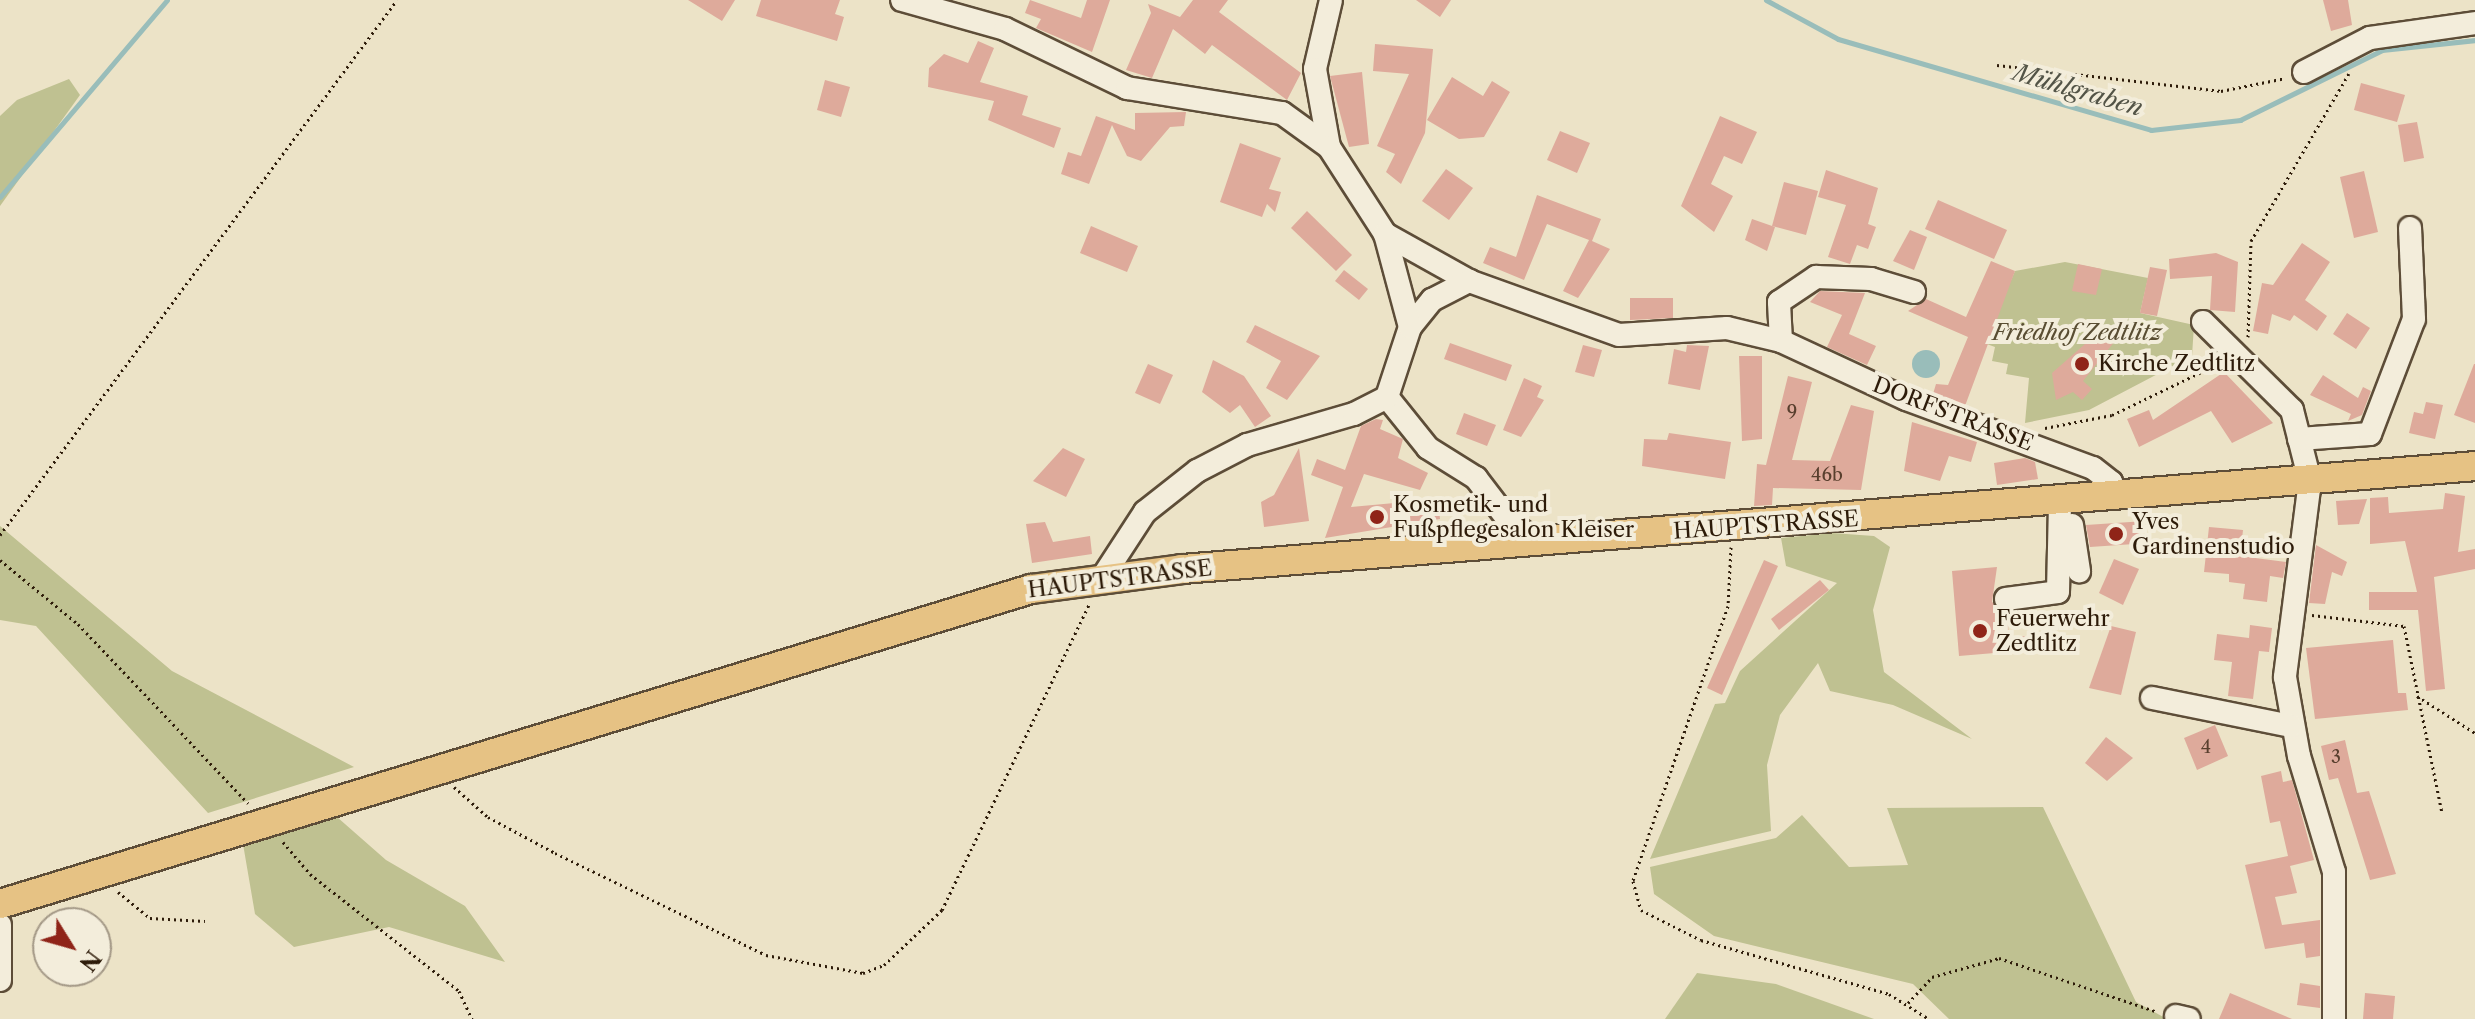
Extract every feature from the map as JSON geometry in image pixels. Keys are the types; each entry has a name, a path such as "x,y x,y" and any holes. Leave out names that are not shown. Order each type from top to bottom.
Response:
{"main road":[{"name":"HAUPTSTRASSE","path":"0,904 443,771 938,612 1102,578 2475,466"}],"street":[{"name":"DORFSTRASSE","path":"902,0 1005,29 1127,88 1282,113 1329,147 1385,234 1410,327"},
{"name":"DORFSTRASSE","path":"1329,147 1315,69 1331,0"},
{"path":"2304,72 2370,38 2475,23"},
{"path":"2299,439 2370,434 2414,319 2410,228"},
{"name":"DORFSTRASSE","path":"1385,234 1469,281 1619,335 1743,331 1781,341 1906,399 2105,475 2112,497"},
{"path":"1743,331 1816,277 1871,279 1914,292"},
{"path":"1102,578 1145,512 1197,471 1247,445 1354,414 1387,397 1410,327 1432,300 1469,281"},
{"path":"1779,302 1781,341"},
{"path":"2203,322 2292,410 2310,481 2307,534 2288,612 2291,726 2334,872 2334,1019"},
{"path":"1387,397 1428,448 1476,478 1509,521 1537,542"},
{"path":"2064,501 2079,571"},
{"path":"2006,599 2058,592 2064,501"},
{"path":"2152,698 2291,726"},
{"path":"0,925 0,976"}],"path":[{"path":"0,535 397,0"},
{"path":"1997,65 2221,91 2304,72"},
{"path":"2030,444 2043,428 2112,415 2235,356 2253,322 2251,241 2340,92"},
{"path":"1731,528 1728,606 1633,881 1641,910 1701,940 1908,1003 1929,1019"},
{"path":"0,560 78,624 248,803"},
{"path":"443,771 488,817 668,910 766,955 863,973 884,965 942,910 1102,578"},
{"path":"2288,612 2404,626 2442,812"},
{"path":"2416,695 2475,733"},
{"path":"283,842 310,874 459,991 472,1019"},
{"path":"97,875 150,918 205,921"},
{"path":"1908,1003 1932,977 1999,958 2182,1018"}],"green space":[{"path":"69,79 80,95 0,206 0,116 17,100"},
{"name":"Friedhof Zedtlitz","path":"2065,262 2148,278 2140,313 2194,325 2192,356 2089,410 2025,423 2029,378 2006,374 2008,364 1992,361 1995,347 1984,343 2015,271"},
{"path":"0,526 172,671 354,767 208,813 36,626 0,620"},
{"path":"1832,533 1874,536 1890,547 1873,610 1884,672 1972,739 1893,705 1830,691 1818,663 1780,715 1767,765 1771,831 1650,859 1715,704 1725,703 1740,671 1837,583 1786,566 1781,538"},
{"path":"2043,807 2136,1002 2167,1019 1949,1019 1913,984 1714,936 1654,894 1650,867 1776,838 1802,815 1849,867 1908,865 1887,808"},
{"path":"337,817 386,860 465,906 505,962 389,927 294,947 255,914 243,844"},
{"path":"1697,973 1776,984 1874,1019 1665,1019"}],"water":[{"path":"1926,350 1936,354 1940,364 1936,374 1926,378 1916,374 1912,364 1916,354"}],"building":[{"path":"688,0 735,0 722,21"},
{"path":"761,0 840,0 835,14 844,17 837,41 756,16"},
{"path":"1030,0 1081,18 1087,0 1110,0 1092,52 1036,28 1041,19 1025,13"},
{"path":"1193,0 1228,0 1219,12 1301,73 1287,100 1212,45 1205,54 1173,29 1152,78 1126,70 1151,13 1148,4 1180,17"},
{"path":"1416,0 1451,0 1440,17"},
{"path":"2323,0 2348,0 2352,25 2331,31"},
{"path":"978,41 994,48 980,82 1028,96 1022,115 1061,128 1054,148 988,120 994,101 928,87 929,68 944,54 968,63"},
{"path":"1375,44 1433,49 1425,133 1401,184 1386,172 1395,154 1377,146 1409,74 1373,71"},
{"path":"1362,72 1369,144 1349,147 1330,76"},
{"path":"1452,77 1483,96 1492,81 1510,92 1484,137 1459,139 1427,120"},
{"path":"825,80 850,87 841,117 817,110"},
{"path":"2361,83 2405,95 2397,122 2354,110"},
{"path":"1186,112 1184,126 1170,127 1141,161 1127,156 1112,125 1089,184 1061,174 1068,152 1081,156 1096,116 1135,130 1135,113"},
{"path":"1720,116 1757,132 1742,164 1724,156 1711,184 1733,196 1714,232 1681,206"},
{"path":"2417,122 2424,158 2404,162 2398,125"},
{"path":"1560,131 1590,143 1577,173 1547,160"},
{"path":"1240,143 1281,158 1269,189 1281,192 1275,212 1267,204 1262,217 1220,202"},
{"path":"1446,169 1473,188 1449,220 1422,201"},
{"path":"1826,170 1878,188 1868,224 1876,227 1868,249 1857,245 1850,264 1828,257 1846,205 1818,197"},
{"path":"2364,171 2378,232 2354,238 2340,177"},
{"path":"1784,182 1818,191 1806,235 1772,226"},
{"path":"1537,195 1601,219 1592,241 1610,249 1578,298 1563,291 1589,240 1547,224 1524,280 1483,263 1490,247 1516,257"},
{"path":"1938,200 2007,230 1994,259 1925,229"},
{"path":"1307,211 1352,255 1336,271 1291,228"},
{"path":"1752,219 1775,227 1767,251 1745,240"},
{"path":"1091,226 1138,246 1127,272 1080,253"},
{"path":"1910,230 1927,237 1914,270 1893,261"},
{"path":"2302,243 2330,262 2305,300 2327,316 2317,331 2294,315 2290,321 2272,314 2268,334 2253,331 2262,283 2273,285"},
{"path":"2216,253 2238,262 2235,312 2210,310 2212,276 2170,279 2169,259"},
{"path":"1991,261 2015,271 1965,406 1933,394 1936,384 1948,385 1968,337 1908,311 1926,299 1966,317"},
{"path":"2078,264 2102,269 2096,295 2072,291"},
{"path":"2150,267 2167,270 2157,316 2140,313"},
{"path":"1344,270 1368,289 1359,300 1335,281"},
{"path":"1820,291 1865,293 1849,334 1876,346 1867,365 1827,347 1842,315 1810,302"},
{"path":"1630,298 1673,298 1673,318 1630,320"},
{"path":"2347,313 2370,328 2356,349 2333,334"},
{"path":"1255,325 1320,356 1287,400 1266,388 1281,361 1246,342"},
{"name":"Kirche Zedtlitz","path":"2102,329 2115,341 2083,381 2092,389 2082,400 2073,392 2056,400 2052,373"},
{"path":"1450,343 1512,365 1506,381 1444,359"},
{"path":"1583,345 1602,350 1594,377 1575,372"},
{"path":"1687,345 1709,346 1700,390 1668,384 1674,349 1686,352"},
{"path":"1739,356 1762,356 1762,439 1742,441"},
{"path":"1213,360 1244,376 1271,416 1255,427 1240,405 1230,413 1202,392"},
{"path":"1148,364 1173,375 1160,404 1135,393"},
{"path":"2475,364 2475,423 2454,415"},
{"path":"2224,372 2273,423 2232,443 2211,411 2139,447 2127,419 2149,410 2153,420"},
{"path":"2323,375 2358,398 2363,387 2371,391 2362,415 2348,421 2351,414 2310,395"},
{"path":"1788,376 1812,382 1792,460 1830,461 1851,405 1874,411 1861,490 1773,488 1772,505 1754,506 1757,464 1766,465"},
{"path":"1524,378 1542,386 1537,397 1544,400 1521,437 1503,430"},
{"path":"2426,402 2443,405 2435,439 2409,433 2414,412 2423,414"},
{"path":"1464,413 1496,425 1487,446 1456,434"},
{"path":"1376,419 1383,420 1380,429 1403,439 1398,458 1428,473 1420,490 1364,474 1351,507 1438,499 1440,519 1325,538 1343,487 1311,475 1317,459 1345,470 1361,426"},
{"path":"1912,422 1977,442 1971,462 1949,456 1940,481 1904,471"},
{"path":"1669,433 1731,442 1725,479 1642,466 1644,439 1667,440"},
{"path":"1063,448 1085,459 1066,497 1033,481"},
{"path":"1299,448 1309,521 1264,527 1261,502 1274,495"},
{"path":"2025,458 2035,462 2038,479 1997,485 1994,463"},
{"path":"2445,493 2465,496 2458,552 2475,549 2475,569 2434,577 2445,689 2426,691 2418,610 2369,610 2369,592 2417,592 2405,541 2370,544 2370,498 2388,497 2389,513 2443,509"},
{"path":"2367,499 2359,524 2338,525 2336,501"},
{"path":"2145,521 2134,544 2090,547 2086,525"},
{"path":"1045,522 1053,542 1090,536 1092,554 1032,563 1026,524"},
{"path":"2209,527 2243,530 2240,556 2286,562 2283,578 2270,576 2267,602 2243,599 2245,584 2229,582 2229,574 2204,572"},
{"path":"2316,545 2347,562 2342,576 2332,572 2325,604 2309,603"},
{"path":"2114,559 2139,569 2123,605 2099,593"},
{"path":"1764,560 1778,566 1722,695 1707,688"},
{"name":"Feuerwehr Zedtlitz","path":"1997,567 1992,602 2007,613 2009,637 2029,636 2030,650 1959,656 1952,571"},
{"path":"1820,580 1829,590 1779,630 1771,619"},
{"path":"2250,625 2272,628 2269,652 2259,651 2253,699 2228,696 2232,662 2214,660 2217,634 2249,638"},
{"path":"2111,626 2136,632 2121,695 2089,688"},
{"path":"2393,640 2398,693 2406,693 2408,710 2315,719 2306,648"},
{"path":"2215,725 2228,756 2197,770 2184,738"},
{"path":"2106,737 2133,758 2107,781 2085,763"},
{"path":"2345,740 2357,793 2369,791 2396,874 2370,880 2338,778 2329,780 2321,746"},
{"path":"2281,771 2283,782 2292,780 2314,860 2290,866 2297,893 2275,897 2282,925 2320,920 2320,956 2306,958 2304,943 2265,949 2245,865 2288,856 2280,821 2270,823 2261,776"},
{"path":"2300,983 2320,986 2320,1008 2297,1005"},
{"path":"2230,993 2292,1019 2219,1019"},
{"path":"2365,993 2395,996 2393,1019 2363,1019"}],"waterway":[{"path":"0,197 167,0"},
{"name":"Mühlgraben","path":"1766,0 1838,39 2151,130 2240,120 2382,50 2475,40"}],"place":[{"name":"Kirche Zedtlitz","path":"2082,364"},
{"name":"Kosmetik- und Fußpflegesalon Kleiser","path":"1377,517"},
{"name":"Yves Gardinenstudio","path":"2116,534"},
{"name":"Feuerwehr Zedtlitz","path":"1980,631"}]}
